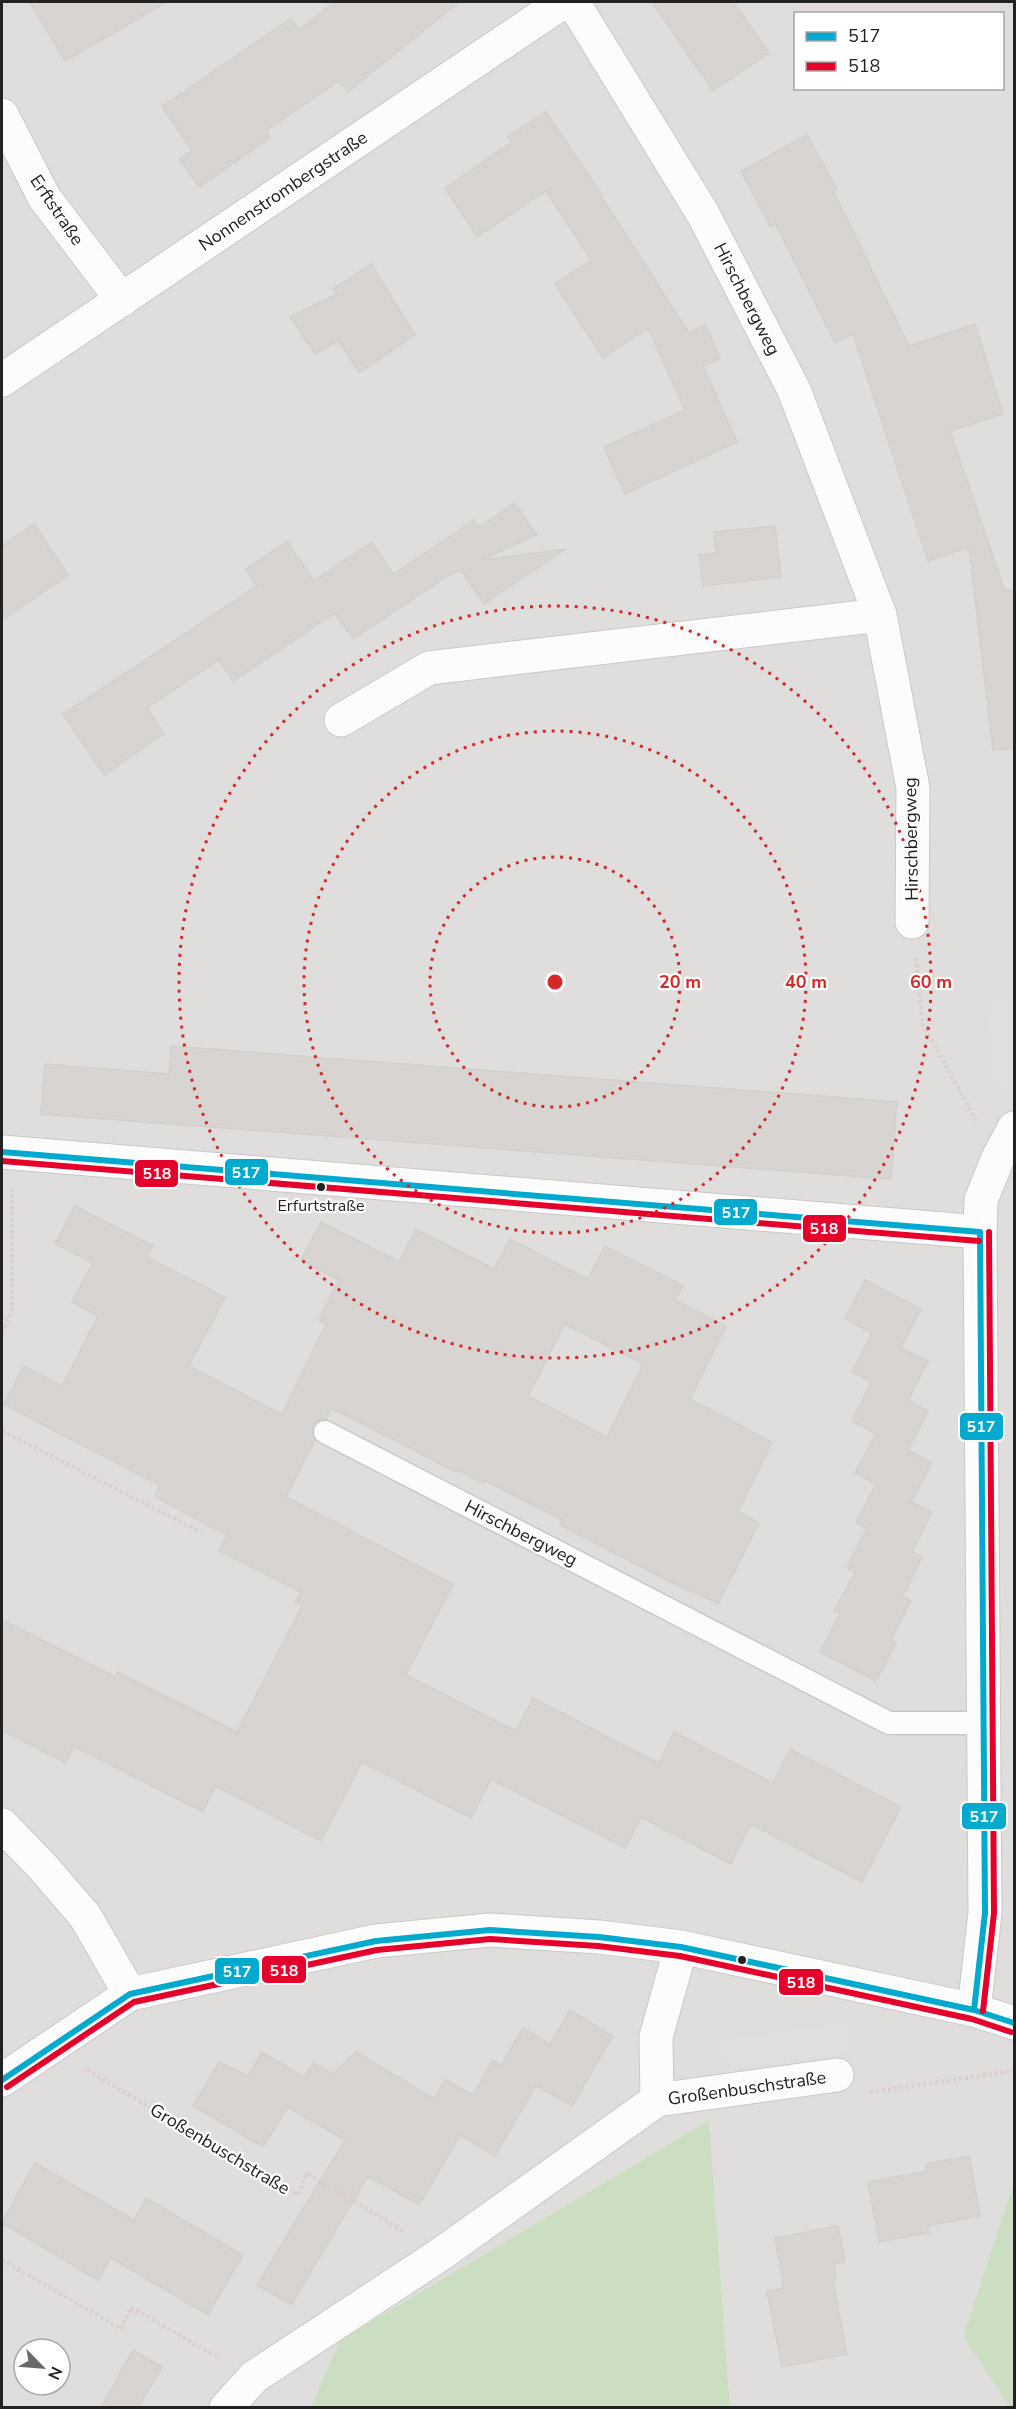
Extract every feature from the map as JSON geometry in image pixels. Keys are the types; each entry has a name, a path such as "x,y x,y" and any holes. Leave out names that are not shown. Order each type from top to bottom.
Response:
{"street":[{"name":"Nonnenstrombergstraße","path":"2,380 563,2"},
{"name":"Hirschbergweg","path":"573,2 703,214 794,390 880,615 913,788 912,922"},
{"name":"Erftstraße","path":"2,115 44,197 122,300"},
{"path":"341,720 429,668 880,615"},
{"path":"974,2010 985,1913 981,1200 998,1158 1014,1128"},
{"path":"7,1153 980,1232"},
{"path":"2,1826 41,1864 84,1916 130,1994"},
{"path":"2,2080 130,1994 376,1941 490,1930 599,1937 681,1947 974,2010 1014,2023"},
{"name":"Großenbuschstraße","path":"657,2100 656,2037 681,1947"},
{"name":"Großenbuschstraße","path":"226,2408 254,2377 441,2253 657,2100 837,2075"}],"lane":[{"name":"Hirschbergweg","path":"325,1432 889,1723 983,1723"}],"path":[{"path":"912,922 923,1025 998,1158"},
{"path":"2,1333 12,1312 7,1153"},
{"path":"2,1431 201,1532"},
{"name":"Großenbuschstraße","path":"49,2048 298,2195 307,2173 441,2253"},
{"path":"837,2075 846,2095 1014,2071"},
{"path":"2,2260 121,2329 131,2307 254,2377"}],"shaded area":[{"path":"2,2 1014,2 1014,2182 963,2337 1011,2407 730,2407 709,2120 340,2340 310,2407 2,2408"},
{"path":"992,1001 1014,1001 1014,1104 986,1069"},
{"path":"2,1843 54,1896 23,1885 2,1863"},
{"path":"845,2023 850,2052 725,2069 720,2041"}],"green space":[{"path":"709,2120 730,2407 310,2408 340,2340"},
{"path":"1014,2182 1014,2407 1011,2408 963,2337"}],"building":[{"path":"30,2 167,2 65,61"},
{"path":"334,2 459,2 348,92 339,81 266,131 270,138 199,187 179,159 192,150 162,107 291,18 299,30"},
{"path":"652,2 733,2 769,53 713,91"},
{"path":"546,112 602,195 689,333 705,324 720,358 703,366 737,442 625,494 604,447 685,410 648,328 603,358 555,284 591,260 546,191 477,237 445,188 512,142 508,137"},
{"path":"807,135 837,189 833,191 909,346 975,324 1003,414 950,431 1005,591 1014,590 1014,748 993,750 969,547 928,561 853,334 835,343 775,223 770,226 741,171"},
{"path":"371,264 415,335 359,373 338,340 315,354 290,317 337,294 333,289"},
{"path":"515,503 537,535 481,560 566,549 484,604 461,570 449,575 353,639 335,613 233,681 219,660 147,708 164,734 104,775 63,714 257,586 246,569 287,541 314,581 372,542 393,574 474,520 478,528"},
{"path":"34,524 68,575 2,620 2,546"},
{"path":"775,526 781,577 703,586 699,555 716,553 714,532"},
{"path":"171,1046 897,1102 891,1179 41,1114 45,1064 169,1074"},
{"path":"75,1206 153,1245 147,1257 225,1297 189,1366 282,1414 326,1324 319,1320 339,1280 301,1260 321,1222 399,1262 416,1229 494,1269 510,1239 588,1279 605,1246 683,1285 675,1300 726,1326 690,1399 772,1442 738,1512 759,1523 718,1604 560,1525 562,1520 484,1480 483,1483 457,1469 456,1472 331,1408 326,1419 318,1420 313,1425 312,1433 315,1440 286,1497 453,1584 406,1675 516,1731 533,1698 659,1763 674,1732 773,1783 790,1749 901,1807 862,1882 751,1824 731,1864 641,1817 625,1848 491,1779 471,1818 362,1762 321,1841 215,1786 203,1812 74,1746 66,1763 2,1730 2,1620 115,1677 118,1672 237,1732 302,1606 295,1602 301,1592 219,1551 227,1535 155,1497 160,1485 4,1405 24,1366 62,1386 98,1316 72,1302 93,1263 55,1244","holes":["565,1324 643,1364 607,1437 528,1396"]},
{"path":"865,1280 921,1309 901,1348 928,1361 908,1401 928,1411 908,1450 932,1463 911,1502 932,1512 912,1552 922,1557 903,1596 911,1601 891,1640 896,1643 876,1681 820,1652 840,1614 834,1611 855,1572 847,1568 867,1528 856,1523 876,1484 855,1473 876,1434 852,1421 872,1382 852,1372 872,1333 845,1319"},
{"path":"570,2010 613,2036 572,2106 536,2085 495,2156 460,2135 419,2205 368,2176 291,2305 257,2285 345,2140 288,2107 263,2147 193,2106 219,2062 248,2076 262,2052 304,2077 313,2063 333,2074 356,2052 434,2099 445,2079 473,2095 493,2060 501,2065 523,2028 550,2044"},
{"path":"969,2156 980,2216 928,2226 929,2233 879,2242 868,2182 927,2171 926,2164"},
{"path":"35,2163 134,2220 146,2198 243,2255 208,2315 111,2258 98,2280 2,2223"},
{"path":"838,2226 845,2262 834,2264 836,2281 833,2282 847,2354 782,2367 767,2291 784,2288 775,2238"},
{"path":"133,2350 162,2367 138,2408 101,2408"}],"transit line":[{"name":"517","path":"2,1152 980,1232"},
{"name":"518","path":"2,1161 979,1241"},
{"name":"517","path":"974,2010 985,1913 980,1232"},
{"name":"518","path":"983,2011 994,1913 989,1232"},
{"name":"517","path":"2,2080 130,1994 376,1941 490,1930 599,1937 681,1947 974,2010 1014,2023"},
{"name":"518","path":"7,2087 134,2002 377,1950 490,1939 598,1946 680,1956 972,2019 1011,2032"}],"place":[{"name":"Erfurtstraße","path":"321,1187"}]}
